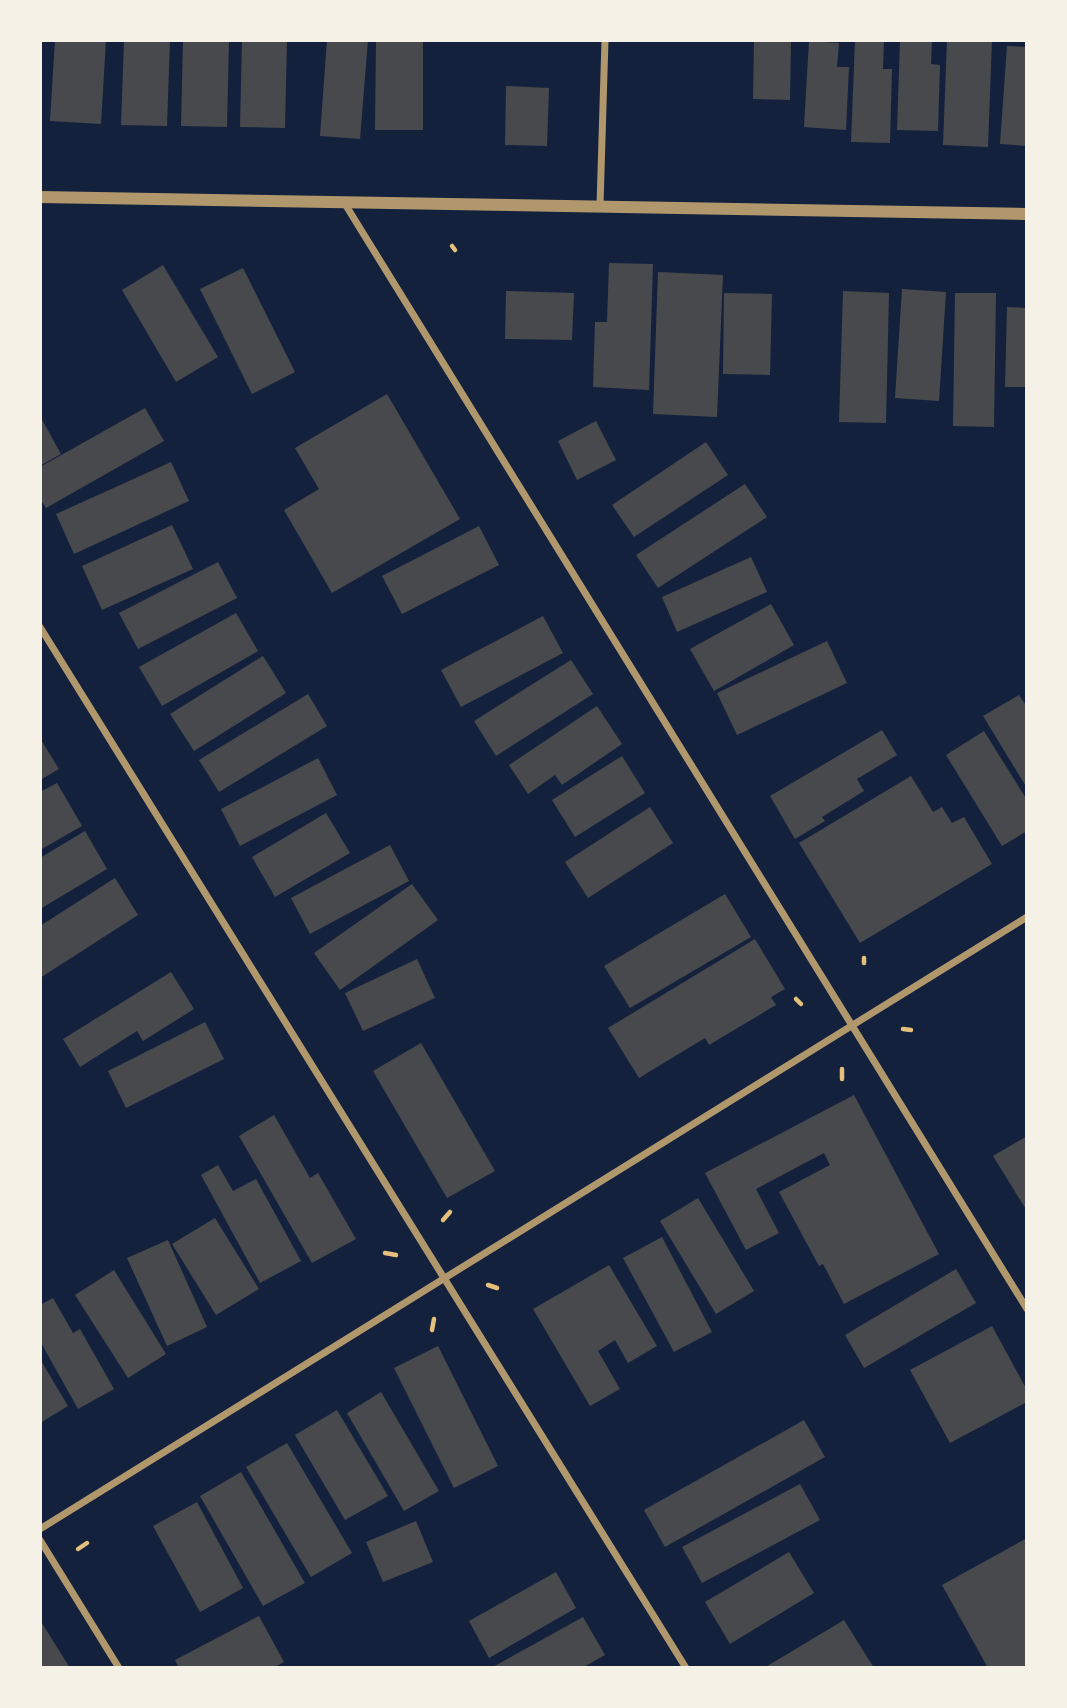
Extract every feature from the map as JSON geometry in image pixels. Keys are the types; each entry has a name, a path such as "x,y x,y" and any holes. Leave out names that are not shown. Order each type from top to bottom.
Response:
{"street":[{"path":"600,205 605,40"},
{"path":"40,197 345,204 600,205 764,212 1027,214"},
{"path":"345,204 1027,1309"},
{"path":"40,627 686,1668"},
{"path":"40,1529 1027,917"},
{"path":"40,1540 119,1668"}],"path":[{"path":"796,999 801,1004"},
{"path":"903,1029 911,1030"},
{"path":"842,1069 842,1079"},
{"path":"443,1220 450,1212"},
{"path":"385,1253 396,1255"},
{"path":"488,1285 497,1288"},
{"path":"432,1330 435,1319"},
{"path":"78,1549 87,1543"}],"building":[{"path":"55,40 106,40 101,124 50,121"},
{"path":"124,40 170,40 167,126 121,125"},
{"path":"183,40 229,40 227,127 181,126"},
{"path":"242,40 287,40 285,128 240,127"},
{"path":"327,40 368,40 360,139 320,136"},
{"path":"376,40 423,40 423,130 375,130"},
{"path":"754,40 791,40 790,100 753,99"},
{"path":"855,40 884,40 883,69 892,69 890,143 851,142"},
{"path":"900,40 932,40 931,64 940,65 938,131 897,130"},
{"path":"947,40 992,40 988,147 943,145"},
{"path":"809,41 839,43 837,67 849,67 846,130 804,127"},
{"path":"1007,46 1027,47 1027,146 1000,144"},
{"path":"506,86 549,88 547,146 505,145"},
{"path":"609,263 653,264 649,390 593,387 595,322 607,322"},
{"path":"163,265 218,357 176,382 122,290"},
{"path":"243,268 295,372 252,394 200,289"},
{"path":"658,272 723,275 717,417 653,414"},
{"path":"902,289 946,292 939,401 895,398"},
{"path":"506,291 574,293 572,340 505,339"},
{"path":"843,291 889,293 886,423 839,422"},
{"path":"724,293 772,294 770,375 723,374"},
{"path":"955,293 996,293 994,427 953,426"},
{"path":"1007,307 1027,308 1027,387 1005,387"},
{"path":"387,394 460,519 332,593 284,510 319,489 295,448"},
{"path":"145,408 164,441 46,508 40,499 40,467"},
{"path":"40,416 61,454 40,466"},
{"path":"596,421 616,460 577,480 558,441"},
{"path":"706,442 728,475 634,537 612,505"},
{"path":"171,462 189,501 74,554 56,514"},
{"path":"745,484 767,517 658,588 636,555"},
{"path":"172,525 193,569 102,610 82,566"},
{"path":"479,526 499,565 402,614 382,576"},
{"path":"751,557 767,592 677,632 662,597"},
{"path":"218,562 237,598 138,649 119,613"},
{"path":"771,604 794,645 714,691 690,649"},
{"path":"236,613 258,651 162,706 139,667"},
{"path":"543,616 563,653 461,707 441,670"},
{"path":"827,641 847,683 737,735 717,693"},
{"path":"263,656 286,693 194,751 170,714"},
{"path":"571,660 593,694 496,756 474,721"},
{"path":"308,694 327,726 219,792 199,760"},
{"path":"1019,695 1027,707 1027,788 983,716"},
{"path":"597,706 622,744 562,785 555,775 528,794 509,765"},
{"path":"882,730 897,755 857,779 864,791 822,817 825,821 795,839 770,796"},
{"path":"984,731 1027,800 1027,831 1002,846 946,755"},
{"path":"40,738 59,769 40,780"},
{"path":"622,756 645,793 575,837 552,800"},
{"path":"318,758 337,795 240,846 221,809"},
{"path":"911,776 933,812 942,807 952,823 964,817 992,864 860,943 799,843"},
{"path":"57,783 82,826 40,850 40,792"},
{"path":"650,807 673,843 588,898 565,862"},
{"path":"326,813 350,853 275,897 252,857"},
{"path":"85,831 107,869 40,909 40,858"},
{"path":"390,845 409,881 310,934 291,898"},
{"path":"115,878 138,915 40,978 40,926"},
{"path":"412,884 438,920 340,990 314,953"},
{"path":"725,894 751,937 630,1008 604,966"},
{"path":"755,939 785,989 771,997 776,1005 709,1045 705,1038 639,1078 608,1028"},
{"path":"417,959 435,998 363,1031 345,993"},
{"path":"171,972 194,1009 143,1041 137,1031 80,1067 63,1039"},
{"path":"205,1022 224,1059 126,1108 108,1071"},
{"path":"421,1043 495,1171 447,1198 373,1071"},
{"path":"854,1095 939,1254 844,1304 823,1264 819,1266 779,1192 830,1165 824,1153 756,1189 779,1233 746,1250 705,1173"},
{"path":"274,1115 310,1178 318,1173 356,1239 312,1263 239,1136"},
{"path":"1027,1136 1027,1211 993,1156"},
{"path":"218,1165 233,1191 256,1179 301,1261 260,1283 201,1175"},
{"path":"698,1198 754,1291 716,1314 660,1221"},
{"path":"215,1218 259,1289 216,1315 172,1244"},
{"path":"662,1237 712,1332 674,1352 623,1258"},
{"path":"168,1240 207,1327 167,1346 127,1258"},
{"path":"609,1265 657,1346 628,1363 615,1340 598,1351 620,1389 590,1406 533,1309"},
{"path":"956,1269 976,1303 864,1368 845,1335"},
{"path":"114,1270 166,1354 128,1378 75,1295"},
{"path":"53,1298 73,1333 80,1329 114,1389 78,1409 40,1341 40,1305"},
{"path":"992,1326 1027,1390 1027,1402 950,1443 910,1370"},
{"path":"438,1346 498,1466 454,1488 394,1368"},
{"path":"40,1359 68,1406 40,1423"},
{"path":"381,1392 439,1491 404,1511 347,1413"},
{"path":"337,1410 388,1496 345,1520 295,1435"},
{"path":"804,1420 825,1457 665,1547 644,1510"},
{"path":"287,1443 352,1553 311,1577 246,1467"},
{"path":"241,1472 305,1583 263,1606 200,1496"},
{"path":"800,1484 820,1520 702,1583 682,1547"},
{"path":"197,1502 243,1588 200,1612 153,1526"},
{"path":"416,1521 433,1562 383,1582 366,1542"},
{"path":"1027,1538 1027,1668 988,1668 942,1585"},
{"path":"789,1552 814,1593 730,1644 705,1602"},
{"path":"556,1572 576,1608 489,1658 469,1621"},
{"path":"259,1616 284,1662 273,1668 179,1668 175,1660"},
{"path":"583,1617 605,1655 582,1668 491,1668"},
{"path":"40,1620 70,1668 40,1668"},
{"path":"844,1620 874,1668 764,1668"}]}
